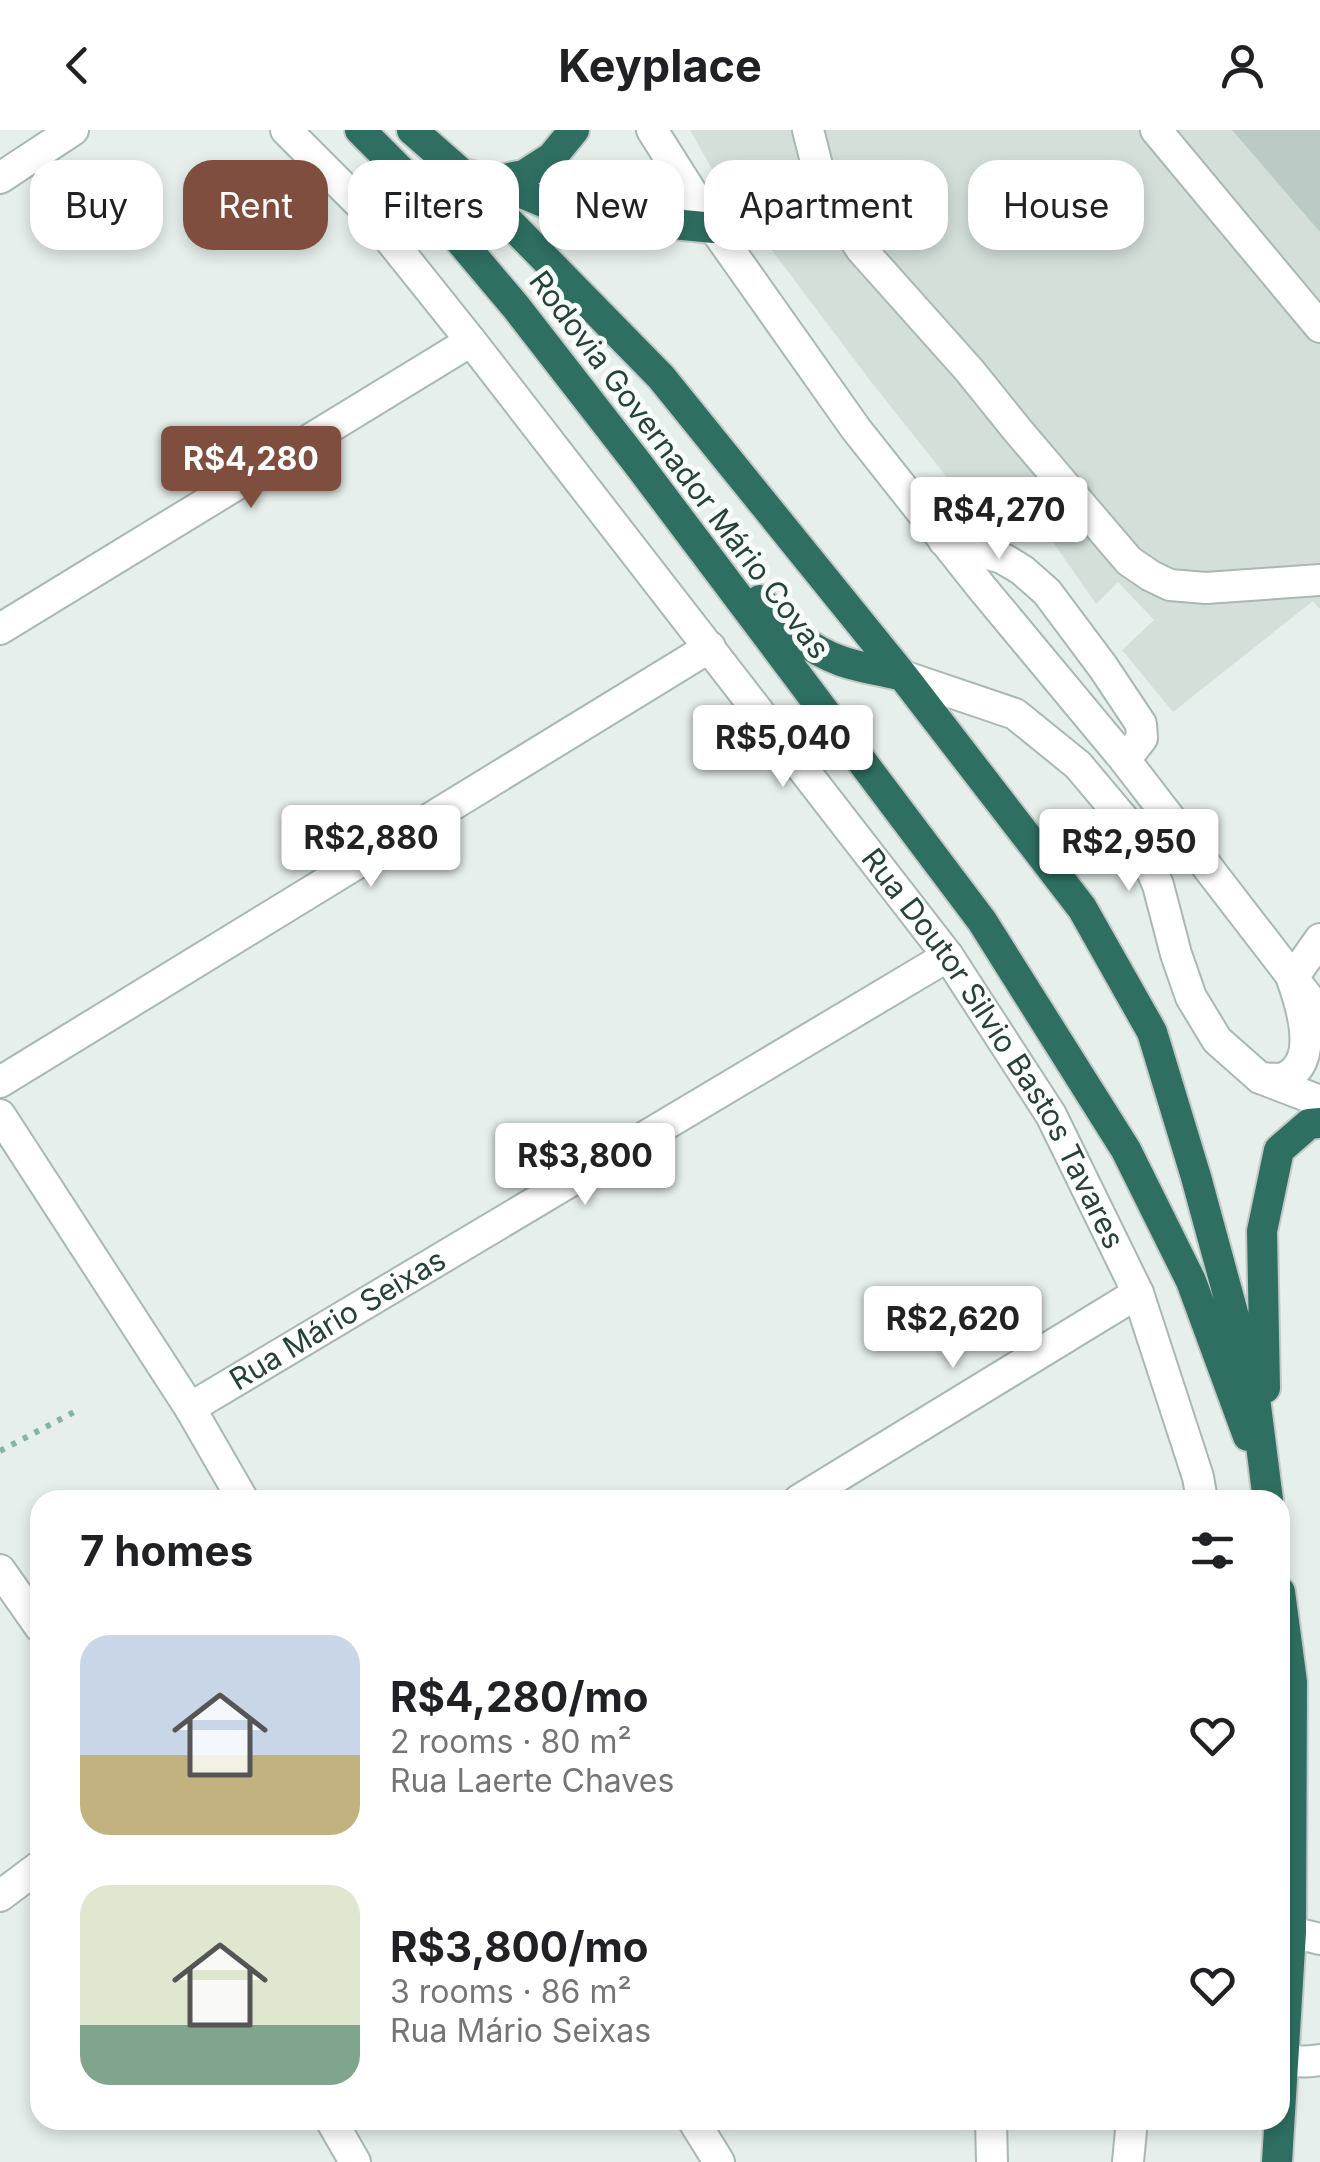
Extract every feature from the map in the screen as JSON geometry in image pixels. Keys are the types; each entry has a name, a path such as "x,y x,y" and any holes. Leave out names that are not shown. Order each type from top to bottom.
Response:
{"highway":[{"name":"Rodovia Governador Mário Covas","path":"360,130 402,172 503,292 638,464 982,920 1126,1150 1191,1281 1266,1490"},
{"name":"Rodovia Governador Mário Covas","path":"412,130 446,160"},
{"path":"519,176 552,156 574,130"},
{"path":"519,192 556,207 704,227"},
{"name":"Rodovia Governador Mário Covas","path":"519,232 660,377 903,676 1082,908 1152,1032 1254,1390 1267,1490"},
{"path":"638,464 684,504 768,611 798,638 839,660 903,676"},
{"path":"1267,1490 1262,1231 1278,1150 1309,1124 1320,1122"},
{"path":"1290,1667 1306,1935 1290,2017"},
{"path":"1278,2162 1279,2130"}],"street":[{"path":"0,178 73,130"},
{"name":"Rua Doutor Silvio Bastos Tavares","path":"286,130 367,211 948,956 1051,1115 1138,1293 1200,1490"},
{"path":"652,130 704,212"},
{"path":"808,130 823,190 861,249 1130,561 1170,585 1206,588 1320,580"},
{"path":"1156,130 1320,327"},
{"path":"730,250 856,429 1125,760 1320,1013"},
{"path":"0,629 471,341"},
{"path":"944,541 1002,558 1047,592 1141,724 1142,738 1125,760"},
{"path":"0,1082 710,647"},
{"path":"903,676 1015,714 1078,765 1136,834 1158,885 1192,997 1217,1040 1260,1078 1320,1101"},
{"path":"1292,979 1320,939"},
{"name":"Rua Mário Seixas","path":"190,1408 948,956"},
{"path":"1260,1078 1283,1079 1302,1066 1309,1041 1304,1011 1292,979"},
{"path":"0,1115 190,1408 238,1490"},
{"path":"815,1490 1138,1293"},
{"path":"0,1570 30,1613"},
{"path":"1290,2059 1320,2060"},
{"path":"337,2130 356,2162"},
{"path":"699,2130 719,2162"},
{"path":"990,2130 992,2162"},
{"path":"1128,2162 1131,2130"}],"path":[{"path":"0,1450 76,1411"}],"shaded area":[{"path":"690,130 1320,130 1320,609 1313,601 1173,712 1122,650 1154,620 1118,582 1096,604 1048,535 977,515 772,250 948,250 948,160 707,160"}],"building":[{"path":"1232,130 1320,130 1320,232"}]}
